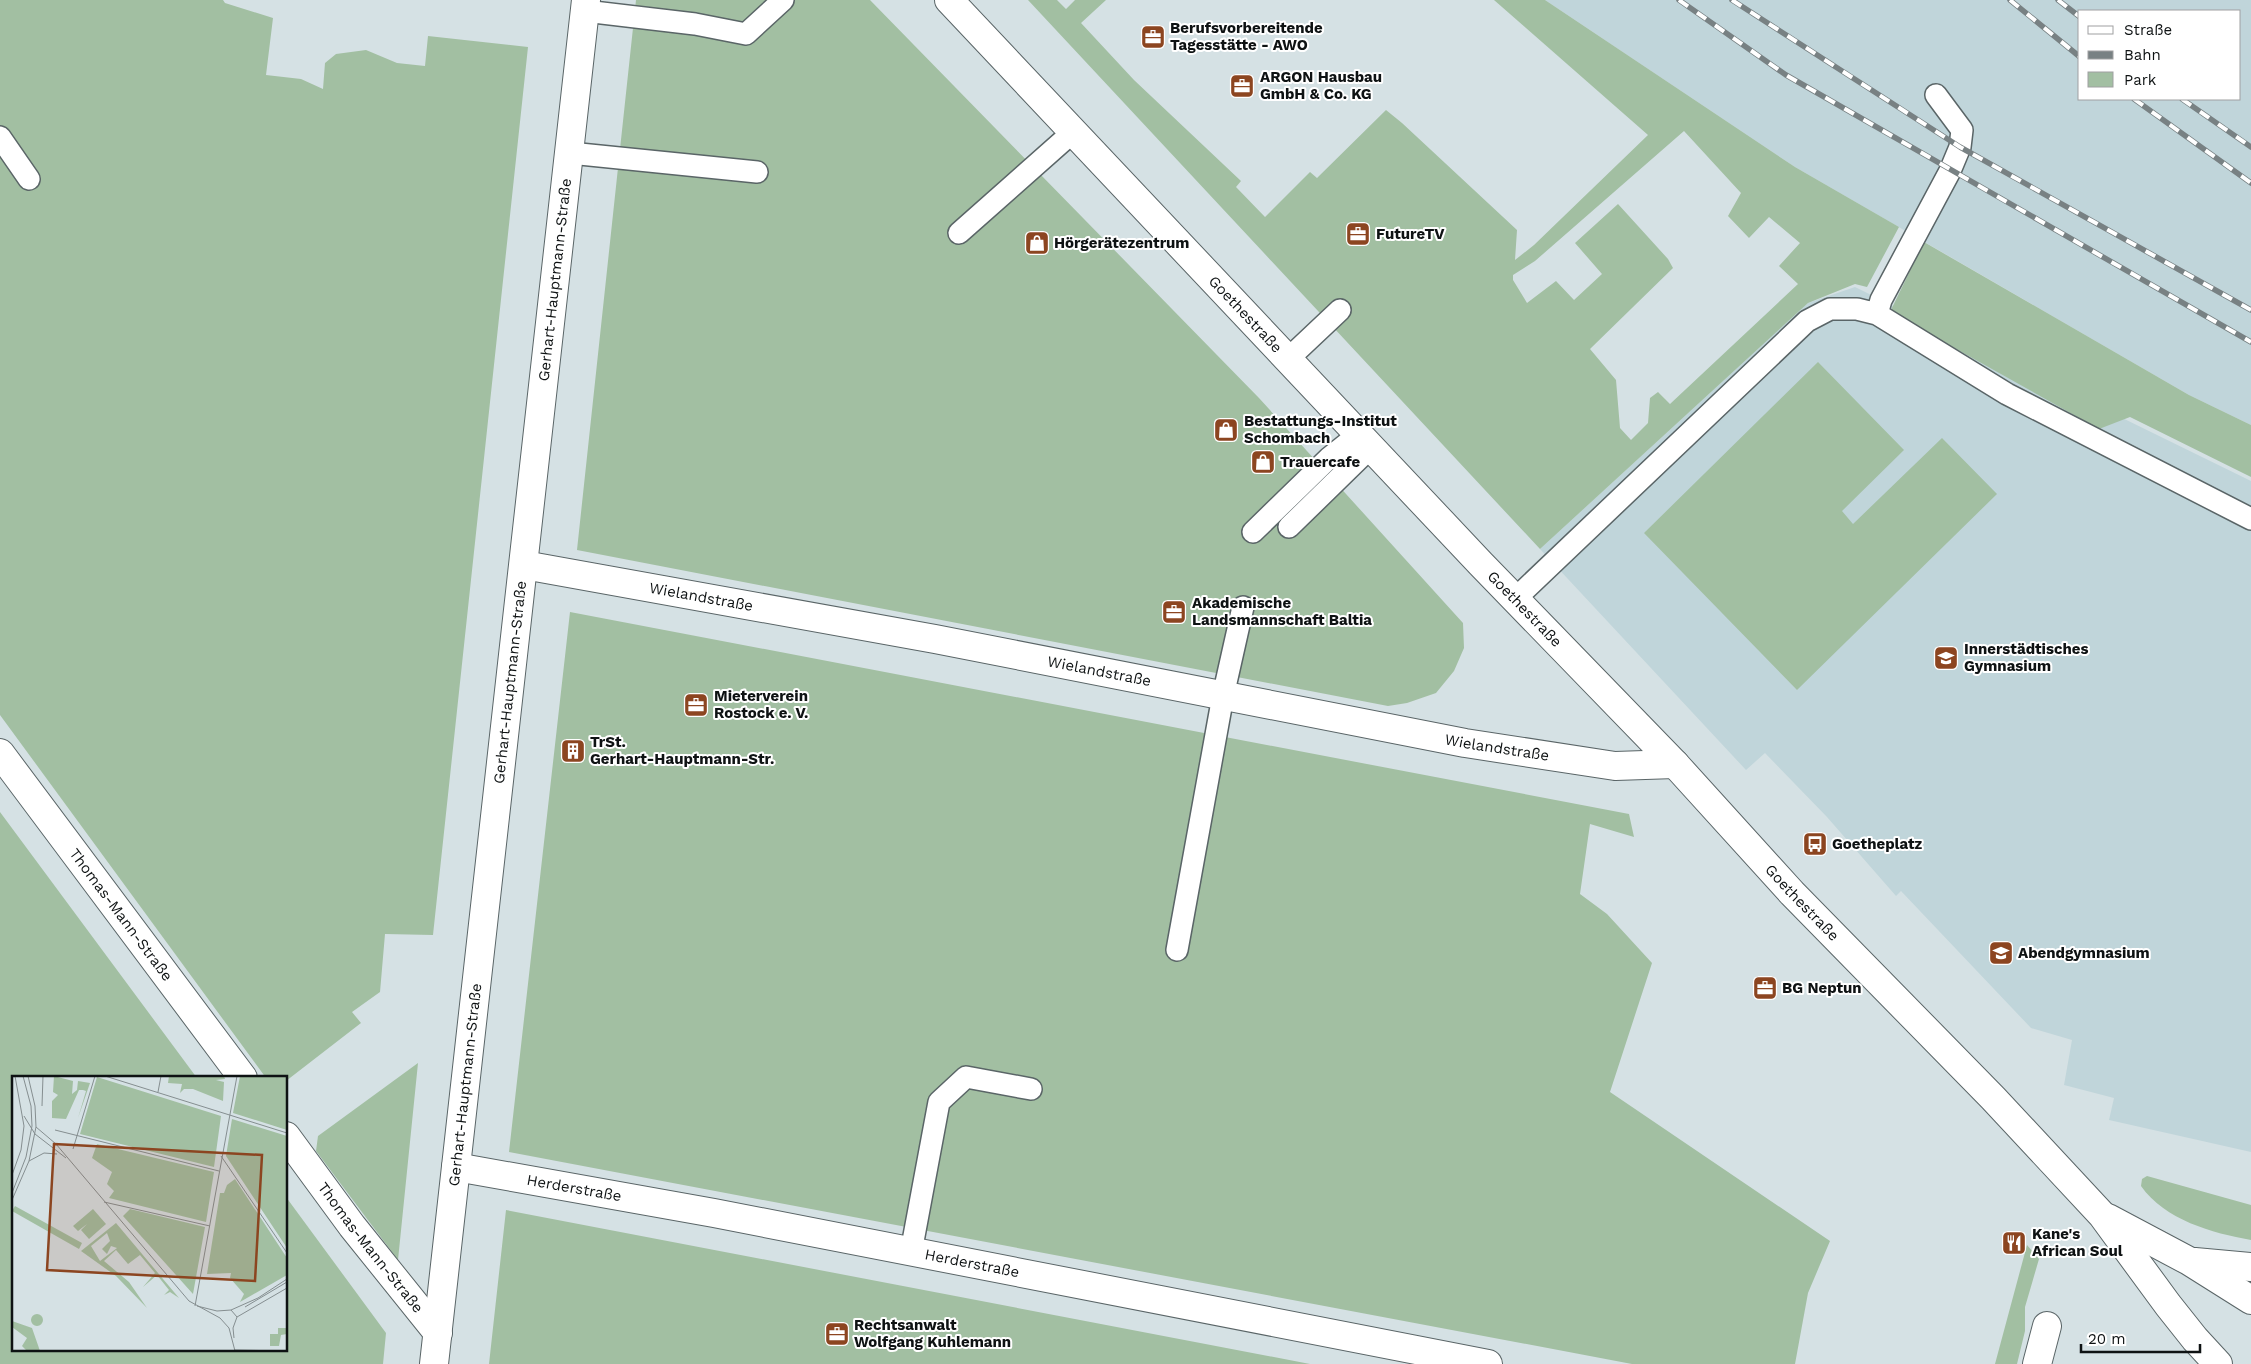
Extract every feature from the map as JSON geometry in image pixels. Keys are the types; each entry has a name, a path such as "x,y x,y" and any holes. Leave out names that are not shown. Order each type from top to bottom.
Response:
{"street":[{"name":"Goethestraße","path":"949,0 1514,599 1675,764 1792,893 1993,1098 2102,1215"},
{"name":"Gerhart-Hauptmann-Straße","path":"434,1364 585,6"},
{"name":"Wielandstraße","path":"524,565 926,638 1465,743 1615,766 1675,764"},
{"name":"Thomas-Mann-Straße","path":"0,753 242,1076"},
{"name":"Thomas-Mann-Straße","path":"288,1139 352,1226 438,1333"},
{"name":"Herderstraße","path":"456,1167 911,1252 1488,1364"},
{"path":"2102,1215 2189,1261 2251,1300"},
{"path":"2102,1215 2168,1305 2218,1364"},
{"path":"2189,1261 2251,1267"},
{"path":"2037,1364 2047,1326"}],"lane":[{"path":"585,6 746,34 783,0"},
{"path":"1877,314 1882,300 1950,171 1960,147 1962,130 1959,123 1936,94"},
{"path":"959,233 1073,132"},
{"path":"0,137 29,179"},
{"path":"570,153 757,172"},
{"path":"1514,599 1807,321 1830,310 1857,309 1877,314 2007,394 2251,520"},
{"path":"1288,359 1340,310"},
{"path":"1289,527 1365,440"},
{"path":"1254,532 1329,458 1365,440"},
{"path":"1177,950 1223,696 1243,607"},
{"path":"911,1252 939,1102 966,1077 1031,1089"}],"shaded area":[{"path":"1545,0 2251,0 2251,425 2189,395 1795,167"},
{"name":"Innerstädtisches Gymnasium","path":"1855,287 2251,481 2251,1152 2109,1120 2114,1098 2064,1085 2072,1040 2031,1028 1901,891 1896,896 1827,817 1765,753 1746,770 1540,549 1808,303"}],"green space":[{"path":"0,0 223,0 225,3 273,18 266,75 301,79 323,89 325,63 336,54 366,50 397,63 425,66 428,36 528,47 433,935 385,934 380,992 352,1012 361,1023 288,1079 288,1076 265,1076 0,715"},
{"path":"636,0 870,0 1259,398 1463,623 1464,648 1454,671 1436,693 1407,703 1388,706 577,550"},
{"path":"1028,0 1057,0 1066,9 1075,0 1106,0 1081,23 1134,80 1241,181 1236,187 1265,217 1310,172 1317,178 1386,110 1517,230 1515,260 1534,245 1648,135 1494,0 1545,0 1795,167 1899,227 1867,287 1855,284 1808,303 1540,549","holes":["1684,131 1741,193 1728,216 1749,238 1769,217 1800,243 1779,266 1798,284 1670,404 1658,392 1650,398 1648,423 1631,440 1620,428 1616,380 1590,349 1673,268 1668,259 1618,204 1575,243 1602,274 1574,300 1556,281 1527,303 1513,280 1513,275 1535,261"]},
{"path":"1924,242 2189,395 2251,425 2251,477 2130,417 2099,429 1890,312"},
{"path":"1818,362 1904,450 1842,511 1853,524 1942,438 1997,494 1797,690 1644,533"},
{"path":"570,612 1629,814 1634,837 1590,824 1580,894 1607,914 1652,963 1610,1092 1830,1241 1808,1293 1795,1364 1632,1364 509,1152"},
{"path":"0,812 196,1076 12,1076 12,1352 288,1352 288,1200 386,1333 383,1364 0,1364"},
{"path":"418,1063 398,1260 316,1151 318,1136"},
{"path":"2147,1176 2251,1205 2251,1240 2205,1229 2163,1208 2141,1186 2142,1179"},
{"path":"506,1210 1310,1364 489,1364"},
{"path":"2027,1245 2039,1259 2025,1307 2025,1331 2017,1364 1995,1364"}],"railway":[{"path":"1679,0 1786,75 2251,342"},
{"path":"1732,0 1960,147 2251,310"},
{"path":"2010,0 2078,55"},
{"path":"2058,0 2078,15"},
{"path":"2135,100 2251,183"},
{"path":"2183,100 2251,147"}],"place":[{"name":"Berufsvorbereitende Tagesstätte - AWO","path":"1153,37"},
{"name":"ARGON Hausbau GmbH & Co. KG","path":"1242,86"},
{"name":"FutureTV","path":"1358,234"},
{"name":"Hörgerätezentrum","path":"1037,243"},
{"name":"Bestattungs-Institut Schombach","path":"1226,430"},
{"name":"Trauercafe","path":"1263,462"},
{"name":"Akademische Landsmannschaft Baltia","path":"1174,612"},
{"name":"Innerstädtisches Gymnasium","path":"1946,658"},
{"name":"Mieterverein Rostock e. V.","path":"696,705"},
{"name":"TrSt. Gerhart-Hauptmann-Str.","path":"573,751"},
{"name":"Goetheplatz","path":"1815,844"},
{"name":"Abendgymnasium","path":"2001,953"},
{"name":"BG Neptun","path":"1765,988"},
{"name":"Kane's African Soul","path":"2014,1243"},
{"name":"Rechtsanwalt Wolfgang Kuhlemann","path":"837,1334"}]}
